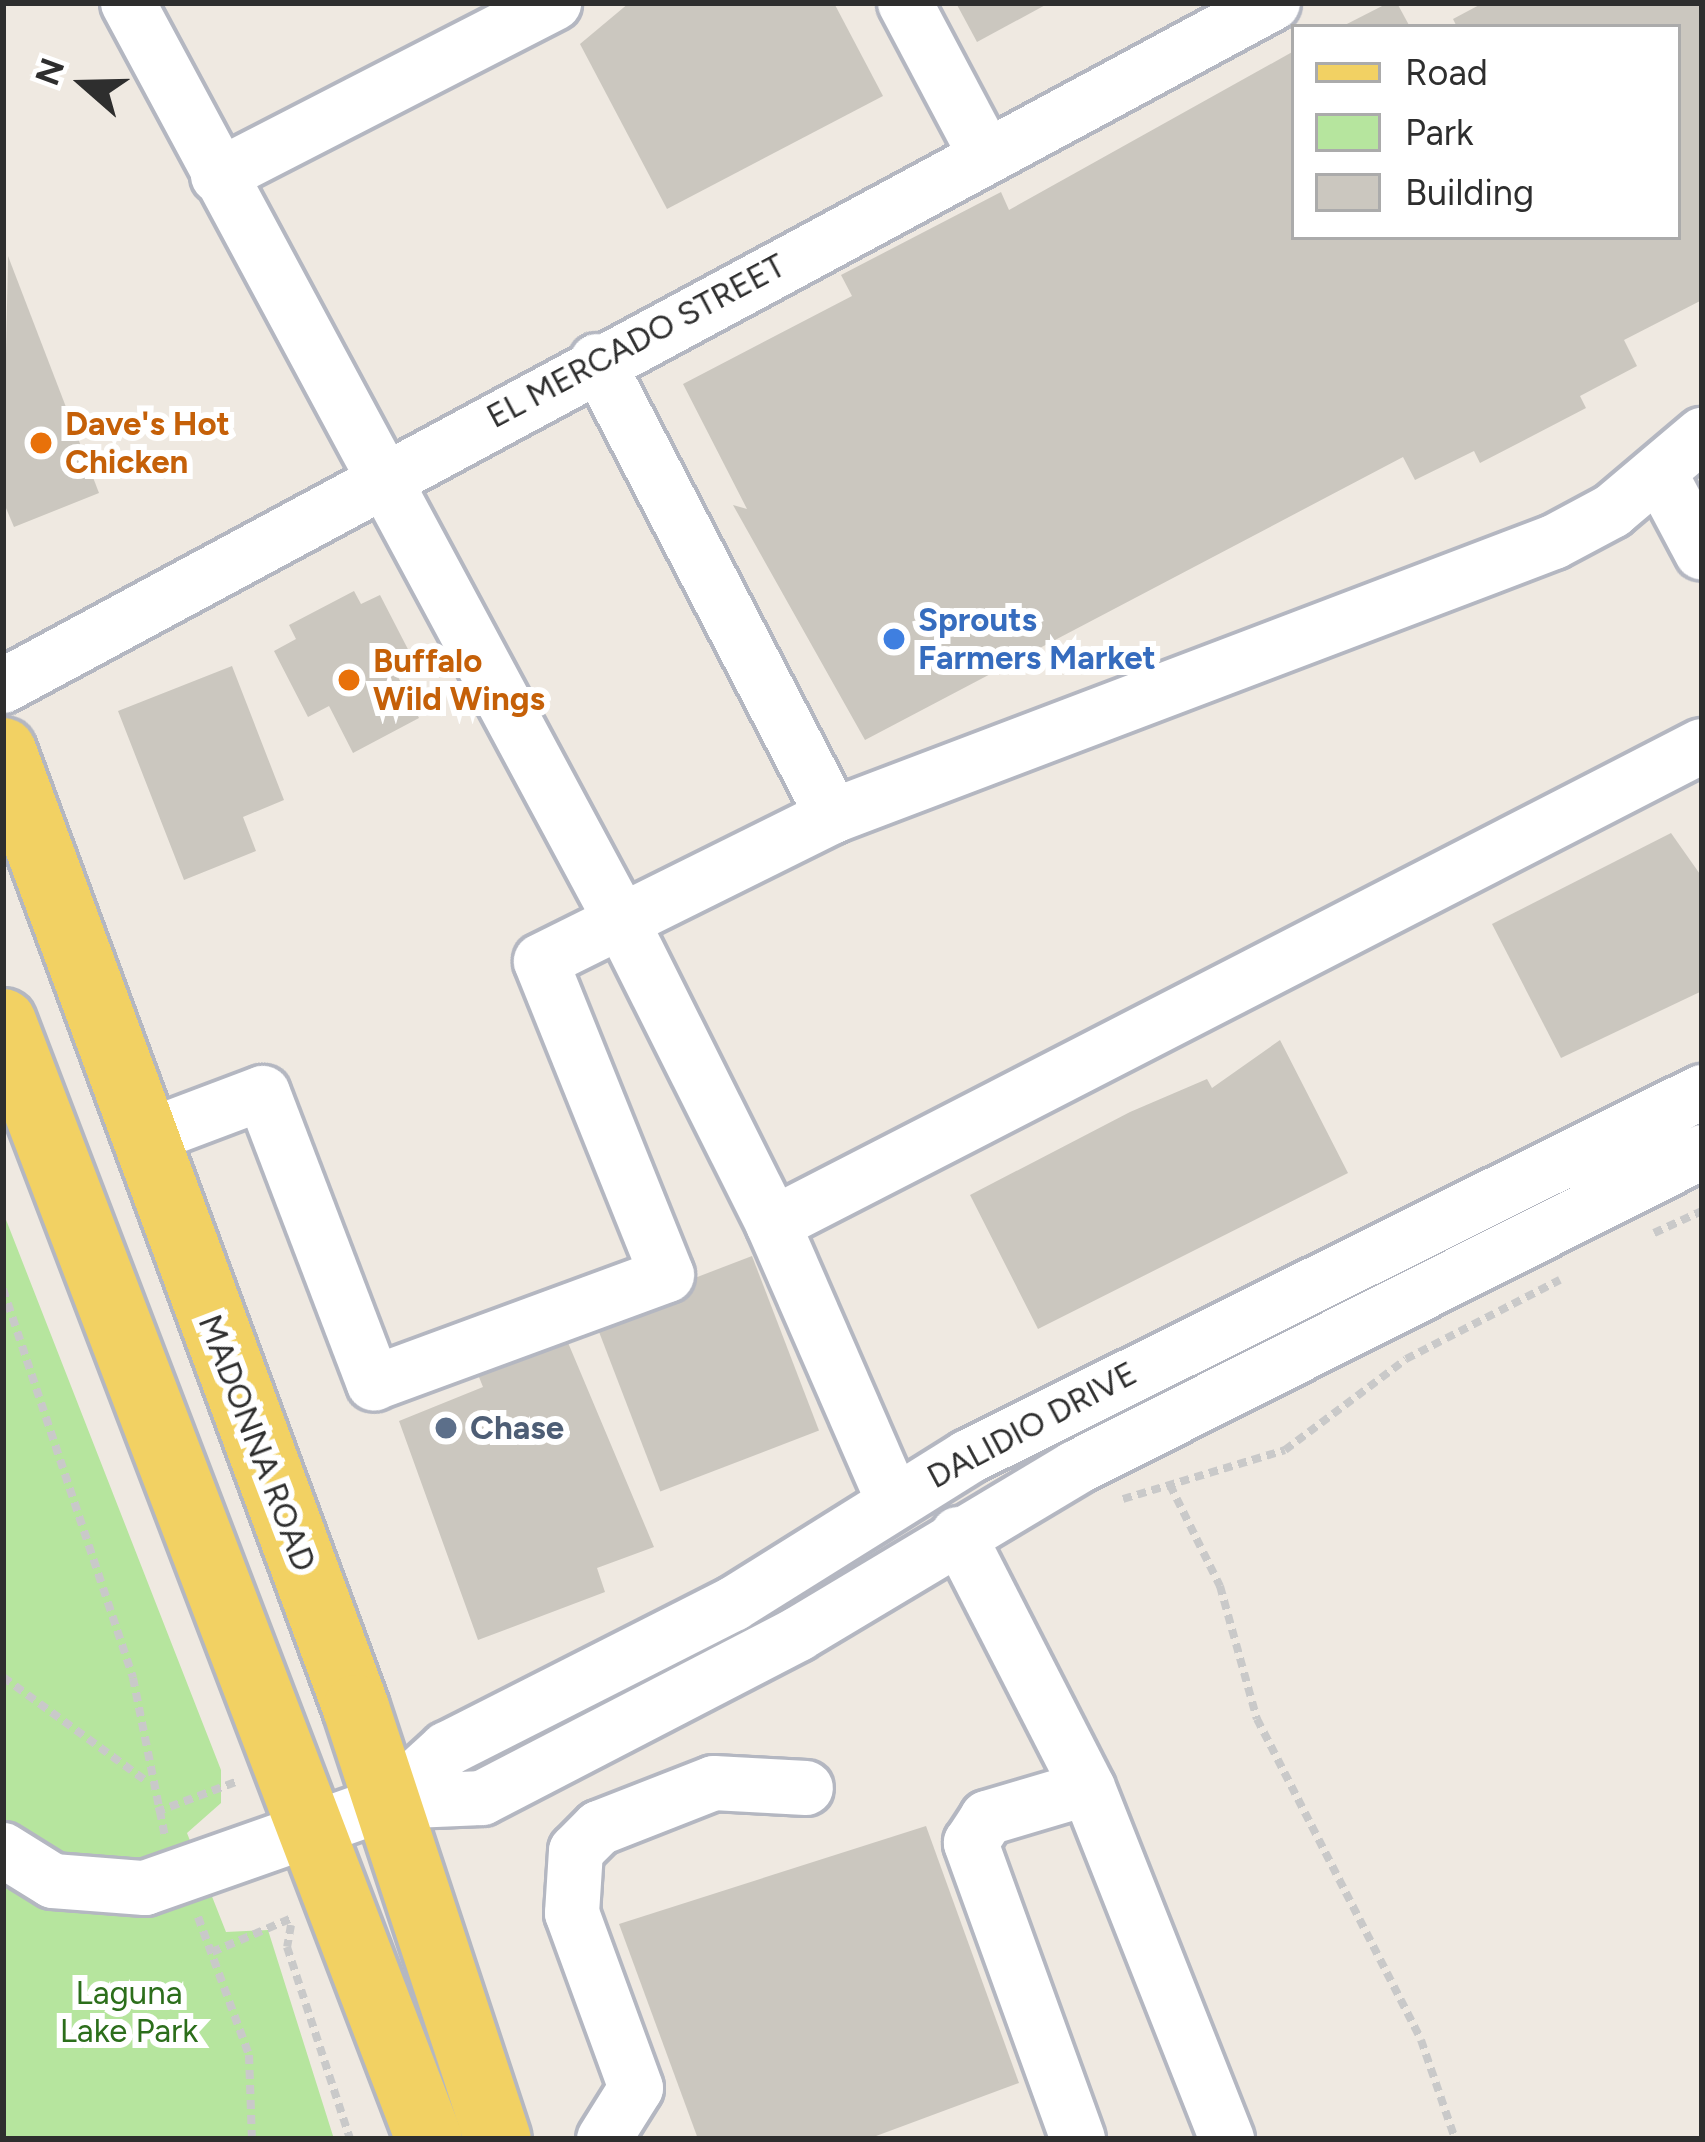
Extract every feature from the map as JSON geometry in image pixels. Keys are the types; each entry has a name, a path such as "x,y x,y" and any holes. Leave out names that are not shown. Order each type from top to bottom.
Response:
{"main road":[{"name":"MADONNA ROAD","path":"3,751 141,1139 389,1802 498,2139"},
{"path":"3,1022 317,1829 429,2139"}],"street":[{"path":"128,3 377,482 621,920 773,1224 893,1500"},
{"path":"218,176 554,3"},
{"path":"905,3 985,154"},
{"name":"EL MERCADO STREET","path":"3,686 597,361 1273,3"},
{"path":"597,361 833,816"},
{"path":"141,1139 263,1094 374,1383 667,1275 541,961 833,816 1554,542 1660,474 1702,435"},
{"path":"1660,474 1702,553"},
{"path":"773,1224 1702,746"},
{"name":"DALIDIO DRIVE","path":"389,1802 446,1749 733,1604 893,1500 1524,1171 1702,1092"},
{"name":"DALIDIO DRIVE","path":"3,1850 52,1881 120,1890 389,1802 482,1798 684,1697 958,1534 1702,1152"},
{"path":"958,1534 1088,1788 1227,2139"},
{"path":"604,2139 636,2088 572,1913 576,1851 599,1828 714,1783 806,1788"},
{"path":"1078,2139 971,1844 987,1818 1088,1788"}],"path":[{"path":"1632,1243 1702,1211"},
{"path":"1106,1506 1311,1437 1406,1359 1574,1273"},
{"path":"3,1288 133,1678 147,1782 156,1812 224,1784"},
{"path":"1170,1485 1220,1586 1257,1719 1421,2040 1455,2139"},
{"path":"3,1677 147,1782"},
{"path":"252,2139 252,2067 210,1949 293,1917"},
{"path":"287,1947 350,2139"}],"green space":[{"name":"Laguna Lake Park","path":"3,1212 221,1770 221,1803 187,1833 226,1932 268,1930 334,2139 3,2139"}],"building":[{"path":"629,3 834,3 883,96 667,209 580,44"},
{"path":"956,3 1049,3 977,42"},
{"path":"1397,3 1408,24 1347,24"},
{"path":"1483,3 1702,3 1702,300 1624,340 1637,366 1580,396 1586,408 1480,463 1474,451 1415,480 1403,457 865,740 733,505 747,509 683,384 852,296 841,275 1001,192 1009,210 1291,53 1291,240 1681,240 1681,24 1456,24 1453,19"},
{"name":"Dave's Hot Chicken","path":"8,256 99,493 14,527 3,501"},
{"name":"Buffalo Wild Wings","path":"354,591 361,604 380,595 413,659 394,669 419,718 353,753 329,706 308,717 274,651 296,639 289,625"},
{"path":"232,666 284,800 243,817 256,851 184,880 118,711"},
{"path":"1671,833 1702,877 1702,991 1561,1058 1492,924"},
{"path":"1280,1040 1348,1173 1038,1329 970,1195 1130,1112 1207,1079 1212,1088"},
{"path":"752,1256 819,1431 660,1492 593,1317"},
{"path":"561,1326 654,1547 597,1568 605,1592 478,1640 399,1421 483,1387 473,1362"},
{"path":"926,1826 1019,2083 868,2139 698,2139 619,1924"}],"place":[{"name":"Dave's Hot Chicken","path":"41,443"},
{"name":"Sprouts Farmers Market","path":"894,639"},
{"name":"Buffalo Wild Wings","path":"349,680"},
{"name":"Chase","path":"446,1428"}]}
